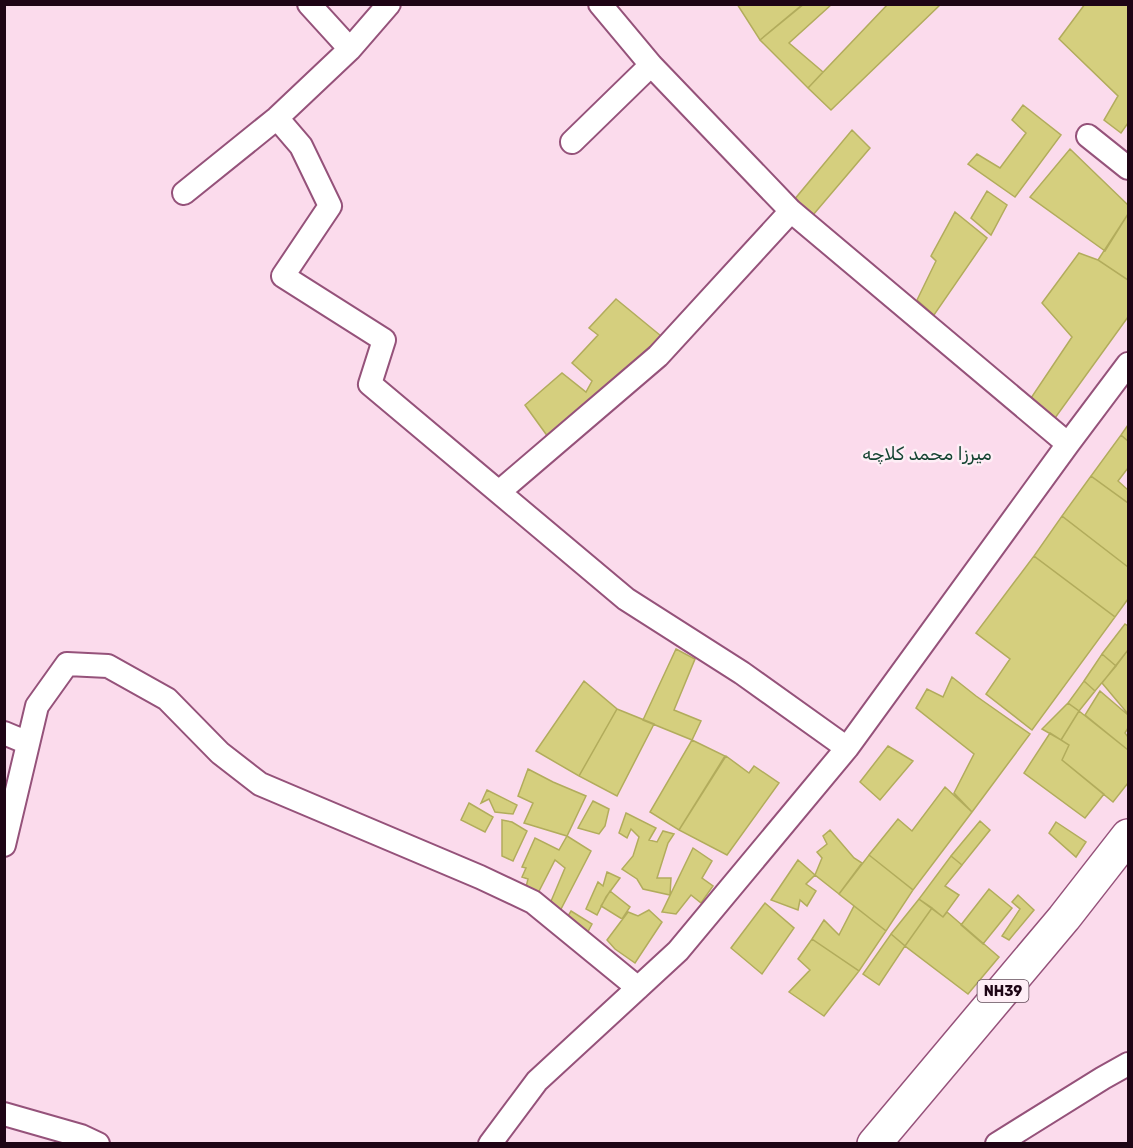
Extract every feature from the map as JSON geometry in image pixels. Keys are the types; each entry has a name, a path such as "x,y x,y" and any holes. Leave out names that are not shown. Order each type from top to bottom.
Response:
{"main road":[{"name":"NH39","path":"874,1143 1064,918 1128,836"}],"street":[{"path":"309,4 350,49"},
{"path":"184,193 277,118 350,49 390,4"},
{"path":"600,4 651,65 791,211 1068,444"},
{"path":"572,142 651,65"},
{"path":"277,118 301,146 330,206 283,276 384,340 370,384 626,599 742,673 847,748"},
{"path":"1088,136 1128,168"},
{"path":"499,492 658,356 791,211"},
{"path":"490,1143 537,1081 678,951 847,748 1128,364"},
{"path":"4,845 37,706 67,664 108,666 167,699 220,753 260,784 480,876 533,902 638,988"},
{"path":"4,733 28,743"},
{"path":"997,1143 1128,1064"},
{"path":"4,1114 98,1143"}],"building":[{"path":"737,4 803,4 760,40"},
{"path":"804,4 832,4 789,43 823,72 808,88 760,40"},
{"path":"888,4 941,4 831,110 808,88"},
{"path":"1085,4 1128,4 1128,123 1121,133 1104,120 1118,96 1059,39"},
{"path":"1023,105 1061,135 1015,197 968,164 977,154 1000,168 1026,133 1012,120"},
{"path":"852,130 870,148 813,215 794,200"},
{"path":"1070,149 1128,205 1128,214 1105,251 1030,197"},
{"path":"987,191 1007,205 991,235 971,218"},
{"path":"955,212 987,238 934,315 917,300 936,261 931,256"},
{"path":"1128,214 1128,280 1098,260"},
{"path":"1079,253 1098,260 1128,280 1128,317 1055,418 1029,401 1072,337 1042,303"},
{"path":"616,299 661,336 551,441 525,405 562,373 586,392 592,381 572,363 598,335 589,328"},
{"path":"1128,425 1128,441 1121,435"},
{"path":"1121,435 1128,441 1128,468 1118,481 1128,490 1128,503 1091,476"},
{"path":"1091,476 1128,503 1128,567 1062,516"},
{"path":"1062,516 1128,567 1128,599 1115,617 1034,556"},
{"path":"1034,556 1115,617 1032,730 986,694 1010,659 976,633"},
{"path":"1125,624 1128,626 1128,650 1116,666 1102,654"},
{"path":"676,649 695,659 674,710 701,721 692,740 643,720"},
{"path":"1128,650 1128,714 1102,683"},
{"path":"1102,654 1116,666 1095,691 1084,681"},
{"path":"952,677 1030,734 972,812 954,793 974,754 916,708 927,689 943,697"},
{"path":"584,681 617,709 579,776 536,751"},
{"path":"1084,681 1095,691 1079,711 1068,703"},
{"path":"1100,691 1128,715 1128,728 1125,733 1128,737 1128,750 1085,715"},
{"path":"1068,703 1079,711 1061,740 1042,729"},
{"path":"617,709 654,724 617,796 579,776"},
{"path":"1079,711 1128,750 1128,783 1113,802 1062,760 1069,745 1061,740"},
{"path":"1050,733 1069,745 1062,760 1104,794 1085,818 1024,773"},
{"path":"692,740 725,756 679,830 650,812"},
{"path":"888,746 913,761 880,800 860,782"},
{"path":"726,756 749,773 754,766 779,783 727,855 679,830"},
{"path":"528,769 586,796 567,836 524,823 533,803 518,796"},
{"path":"945,787 972,812 913,890 869,855 898,819 912,831"},
{"path":"487,790 517,805 513,814 495,812 489,799 481,803"},
{"path":"593,801 609,809 605,826 599,834 578,828"},
{"path":"469,803 493,817 485,832 461,820"},
{"path":"626,813 656,828 649,840 657,842 663,831 674,834 668,843 657,878 671,878 670,895 643,889 637,879 622,869 633,856 639,837 631,829 627,838 619,833"},
{"path":"502,820 512,822 527,831 513,861 502,856"},
{"path":"980,821 990,830 962,865 951,856"},
{"path":"1056,822 1086,842 1076,857 1049,833"},
{"path":"830,830 854,858 862,863 839,894 815,875 822,858 817,852 827,844 823,836"},
{"path":"567,836 591,851 560,911 549,906 565,868 555,860 536,897 525,891 528,879 522,877 526,868 522,867 535,838 559,850"},
{"path":"693,848 712,861 702,878 713,886 701,903 691,895 676,914 662,912"},
{"path":"869,855 913,890 886,931 839,894"},
{"path":"951,856 962,865 945,886 959,895 943,917 919,899"},
{"path":"798,860 815,875 806,884 816,891 807,906 800,900 798,910 771,900"},
{"path":"607,872 620,878 606,897 597,915 586,909 598,882 603,886"},
{"path":"989,889 1012,908 983,944 961,925"},
{"path":"610,891 630,907 622,919 601,906"},
{"path":"1018,895 1034,910 1009,940 1002,936 1020,909 1012,902"},
{"path":"919,899 932,908 905,946 891,934"},
{"path":"765,903 794,928 762,974 731,948"},
{"path":"854,906 886,931 859,971 812,939 824,920 839,935"},
{"path":"932,908 943,917 947,912 999,957 968,994 905,946"},
{"path":"649,910 662,922 635,963 615,949 607,940 628,912 638,916"},
{"path":"571,911 592,924 585,937 565,921"},
{"path":"891,934 905,946 879,985 863,974"},
{"path":"812,939 859,971 824,1016 789,992 810,970 798,959"}],"district":[{"name":"میرزا محمد کلاچه","path":"927,454"}]}
